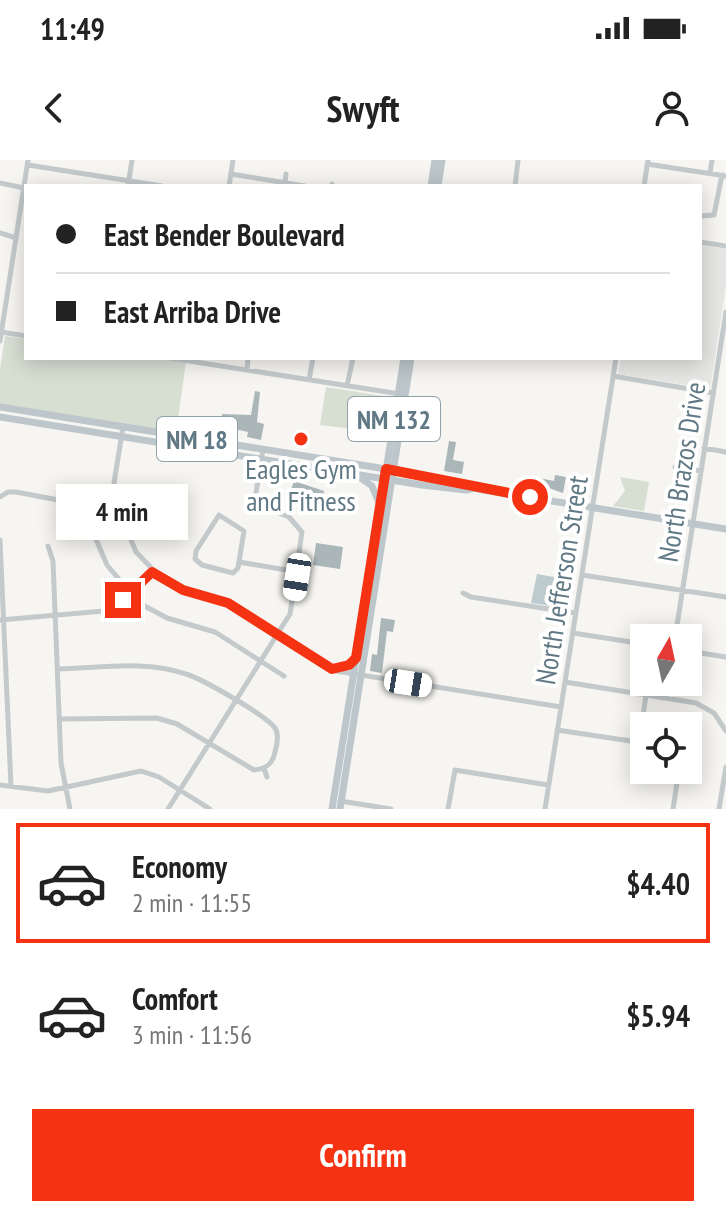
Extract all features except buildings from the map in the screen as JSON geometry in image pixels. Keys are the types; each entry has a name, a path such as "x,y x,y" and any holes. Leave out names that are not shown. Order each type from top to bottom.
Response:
{"main road":[{"path":"431,184 435,160"},
{"path":"438,184 442,160"},
{"name":"NM 132","path":"402,394 404,360"},
{"name":"NM 132","path":"388,480 410,360"},
{"name":"NM 18","path":"0,407 390,470"},
{"name":"NM 18","path":"0,417 388,480"},
{"path":"326,470 330,460"},
{"path":"390,470 475,488 726,529"},
{"path":"353,474 372,486 380,506"},
{"path":"388,480 466,490 475,488"},
{"path":"357,675 356,658 380,506 388,480"},
{"path":"337,805 388,480"}],"street":[{"path":"25,184 28,162 128,183 132,160"},
{"path":"229,184 233,160"},
{"path":"515,184 518,160"},
{"path":"710,173 712,160"},
{"path":"644,184 648,162 724,176 716,217 702,216"},
{"path":"231,174 295,184"},
{"path":"285,182 286,174"},
{"path":"0,183 24,188 23,213 0,336 24,336"},
{"path":"0,233 16,238"},
{"path":"702,242 726,246"},
{"path":"0,287 8,289"},
{"name":"North Brazos Drive","path":"677,624 726,312"},
{"path":"183,360 402,394"},
{"path":"247,370 248,360"},
{"path":"309,380 313,360"},
{"path":"347,386 353,360"},
{"name":"North Jefferson Street","path":"545,809 616,360"},
{"path":"716,375 726,376"},
{"path":"613,376 713,393"},
{"path":"123,427 114,483 115,501 132,546 152,572 183,590 228,603 332,669 561,707"},
{"path":"704,448 726,452"},
{"path":"168,809 280,635 290,614 303,540 301,530 289,517 261,508 256,502 263,449"},
{"path":"675,467 701,471"},
{"path":"1,496 16,492 53,498 80,508 107,565 129,594 158,614 215,632 284,676"},
{"path":"219,515 244,531 239,562 233,573 202,565 195,559 196,551 219,515"},
{"path":"0,540 11,786"},
{"path":"48,546 53,561 59,719 65,788 70,809"},
{"path":"239,562 298,572"},
{"path":"3,620 104,611 116,606 152,572"},
{"path":"582,575 726,597"},
{"path":"463,593 471,597 575,613"},
{"path":"573,633 630,642"},
{"path":"702,653 726,657"},
{"path":"332,669 349,665 356,658"},
{"path":"58,669 164,668 192,676 237,701 275,728 275,752 264,769 250,769 177,724 157,718 59,719"},
{"path":"565,682 630,692"},
{"path":"653,696 700,704 723,718 726,731"},
{"path":"557,730 630,741"},
{"path":"719,809 726,767"},
{"path":"264,769 267,777"},
{"path":"448,809 455,770 548,785"},
{"path":"0,785 43,791 141,771 153,774 210,809"},
{"path":"673,809 677,784"},
{"path":"337,805 391,809"}],"shaded area":[{"path":"702,245 726,249 726,286 710,389 618,374 621,360 702,360"},
{"path":"5,336 24,339 24,360 186,362 176,433 0,405 0,369"},
{"path":"326,387 383,396 377,432 320,425"},
{"path":"620,477 649,482 644,511 613,506 625,491"},
{"path":"537,574 570,580 565,608 531,603"}],"place":[{"name":"Eagles Gym and Fitness","path":"301,439"}],"route":[{"path":"123,600 152,572 183,590 228,603 332,669 346,666 356,658 386,469 530,497"}]}
